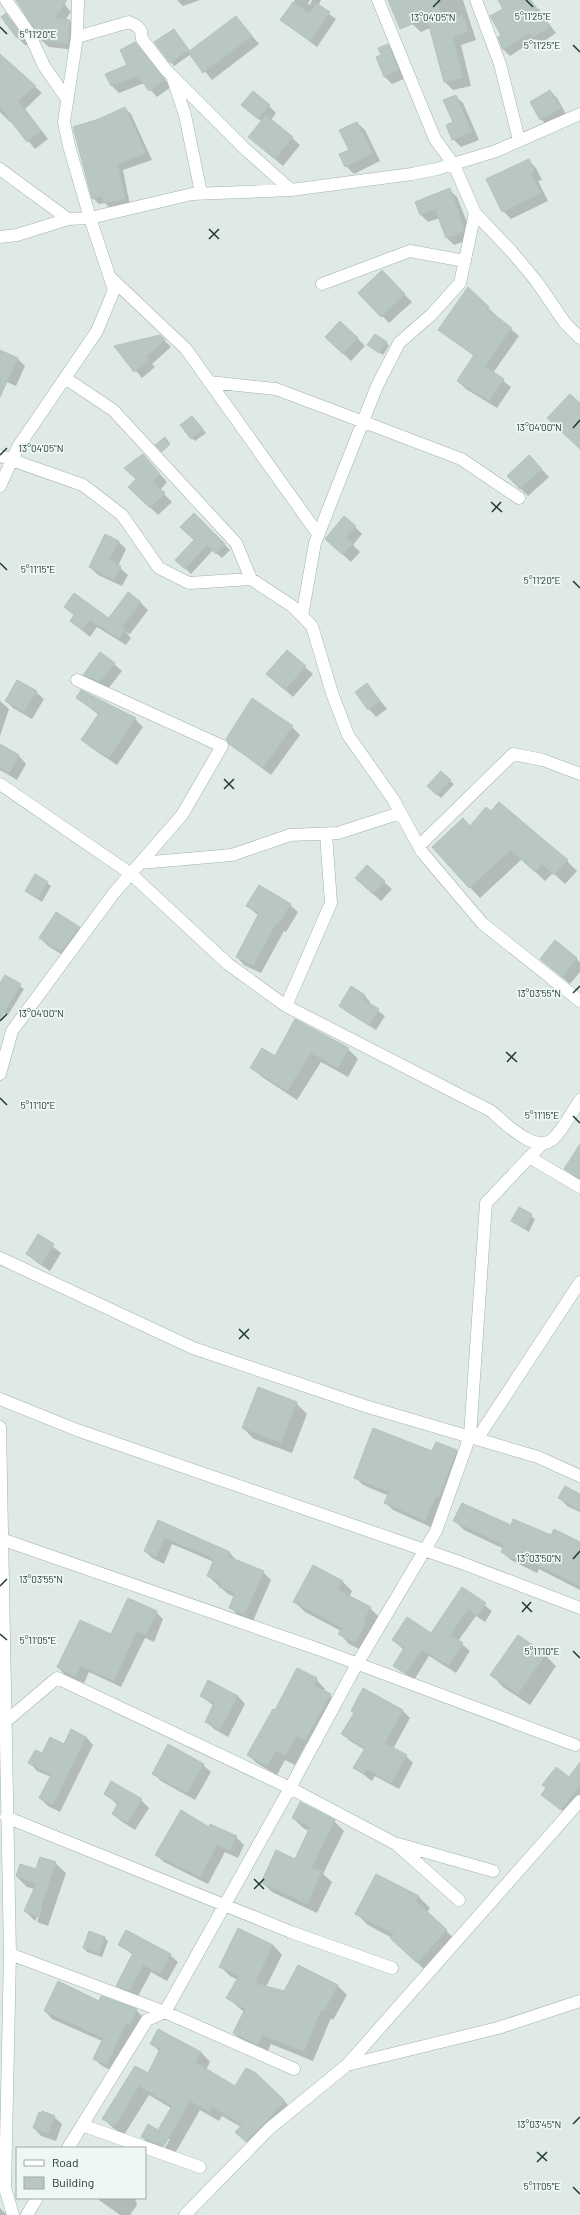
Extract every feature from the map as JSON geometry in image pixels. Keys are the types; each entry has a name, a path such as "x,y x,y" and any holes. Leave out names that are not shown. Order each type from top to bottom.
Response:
{"street":[{"path":"6,0 29,33 44,66 67,99"},
{"path":"0,486 18,447 97,331 114,290 90,218 69,146 64,122 77,38 78,0"},
{"path":"378,0 435,139 454,165 475,213 512,252 537,282 566,323 580,338"},
{"path":"476,0 500,64 519,140"},
{"path":"77,38 129,22 137,26 141,31 142,39 173,77 291,190"},
{"path":"173,77 185,115 201,193"},
{"path":"0,237 17,235 68,219 90,218 201,193 291,190 412,174 454,165 496,151 580,114"},
{"path":"560,122 580,124"},
{"path":"0,169 68,219"},
{"path":"302,616 315,543 362,421 399,343 431,315 460,283 475,213"},
{"path":"322,284 410,251 465,261"},
{"path":"109,276 186,349 318,534"},
{"path":"65,378 113,410 236,543 251,579 292,606 312,626 332,693 348,735 400,813 419,846 482,923 580,1001"},
{"path":"209,382 276,389 362,421 461,459 519,498"},
{"path":"0,456 83,485 122,515 159,568 189,583 251,579"},
{"path":"0,1074 12,1031 114,893 182,815 222,746 77,680"},
{"path":"419,846 513,754 543,760 580,774"},
{"path":"0,784 131,874 228,964 286,1006 491,1111 512,1130 531,1142 542,1144"},
{"path":"140,863 232,855 290,835 338,833 400,813"},
{"path":"286,1006 331,904 326,834"},
{"path":"474,1438 486,1203 542,1144 553,1139 580,1100"},
{"path":"530,1157 580,1188"},
{"path":"0,1258 193,1348 365,1406 538,1456 580,1476"},
{"path":"69,2147 147,2020 165,2012 290,1788 357,1664 436,1531 474,1438 580,1282"},
{"path":"0,1399 77,1430 425,1550 580,1608"},
{"path":"0,1427 4,1540 6,1816 10,1954 5,2188 13,2215"},
{"path":"4,1540 357,1664 575,1745"},
{"path":"5,1722 57,1678 290,1788 396,1844 493,1871"},
{"path":"185,2215 270,2128 347,2065 580,1801"},
{"path":"6,1816 291,1932 392,1968"},
{"path":"396,1844 459,1900"},
{"path":"10,1954 165,2012 294,2069"},
{"path":"347,2065 498,2028 580,2001"},
{"path":"82,2125 144,2147"},
{"path":"146,2148 200,2167"},
{"path":"27,2215 36,2199"}],"building":[{"path":"16,0 67,0 55,18 70,20 68,44 41,40"},
{"path":"388,0 436,0 443,18 446,17 447,21 463,15 468,32 453,37 463,78 444,82 427,18 400,29"},
{"path":"498,0 530,0 537,11 539,9 550,27 532,38 530,33 503,50 498,37 501,35 490,16 503,9"},
{"path":"293,2 309,13 316,3 330,12 310,41 280,20"},
{"path":"6,13 23,38 16,37 1,17"},
{"path":"236,16 252,36 203,73 188,52"},
{"path":"174,29 189,50 170,63 154,42"},
{"path":"135,42 165,79 149,91 138,76 111,86 105,74 127,65 120,50"},
{"path":"388,44 399,70 384,77 376,57 381,55 378,48"},
{"path":"0,54 36,86 18,101 41,131 27,142 0,107"},
{"path":"550,90 561,108 540,120 530,102"},
{"path":"253,91 270,105 258,119 241,105"},
{"path":"456,95 472,132 452,140 446,125 453,122 443,100"},
{"path":"125,107 146,153 118,164 125,199 103,203 102,196 92,199 73,127 99,119"},
{"path":"266,115 293,137 275,159 248,137"},
{"path":"357,122 373,153 345,167 339,154 349,150 339,130"},
{"path":"529,159 535,172 531,174 541,193 502,212 486,179"},
{"path":"450,188 464,227 463,232 446,238 435,209 420,215 415,202"},
{"path":"382,270 405,294 381,317 358,293"},
{"path":"468,287 489,307 487,309 512,328 485,366 504,379 489,401 457,381 474,355 438,330"},
{"path":"340,321 358,338 343,354 325,337"},
{"path":"375,334 387,342 379,353 367,345"},
{"path":"160,335 165,340 146,357 149,360 134,372 114,346"},
{"path":"0,350 18,358 0,397"},
{"path":"570,394 580,403 580,449 547,418"},
{"path":"192,416 203,429 191,439 180,425"},
{"path":"165,437 170,444 162,452 155,445"},
{"path":"143,454 160,474 153,482 165,493 150,508 128,487 136,479 124,468"},
{"path":"529,455 542,469 520,489 507,476"},
{"path":"194,513 225,544 216,554 207,545 185,569 175,560 194,540 180,527"},
{"path":"344,516 356,526 346,537 353,543 343,555 325,539"},
{"path":"105,534 119,541 109,560 121,566 114,580 89,567"},
{"path":"128,592 141,602 122,627 109,618"},
{"path":"74,593 125,630 119,639 90,620 82,630 70,621 74,615 64,607"},
{"path":"287,650 306,666 285,690 266,674"},
{"path":"100,652 115,663 100,682 83,675"},
{"path":"17,680 37,691 24,712 5,701"},
{"path":"367,683 380,701 368,710 355,692"},
{"path":"81,690 136,718 109,758 81,740 99,713 76,698"},
{"path":"252,698 293,726 263,768 229,744 226,739"},
{"path":"0,744 19,755 9,773 0,768"},
{"path":"441,771 451,780 437,795 427,786"},
{"path":"499,802 568,860 554,875 542,864 535,872 511,850 469,888 432,847 463,818 470,826 486,807 491,811"},
{"path":"367,865 385,881 373,894 355,878"},
{"path":"35,874 48,882 38,899 25,891"},
{"path":"259,885 291,904 278,925 276,924 253,966 236,957 259,913 246,906"},
{"path":"56,912 80,927 61,952 39,938"},
{"path":"555,940 577,958 562,977 540,959"},
{"path":"5,975 21,984 0,1020 0,983"},
{"path":"351,986 365,995 362,999 379,1009 369,1025 339,1006"},
{"path":"295,1019 349,1048 338,1068 311,1053 287,1091 250,1068 262,1048 275,1056"},
{"path":"580,1144 580,1178 564,1169"},
{"path":"519,1207 532,1214 525,1229 511,1221"},
{"path":"38,1234 54,1244 42,1264 26,1254"},
{"path":"258,1387 297,1402 281,1443 242,1428"},
{"path":"373,1428 432,1451 436,1442 457,1450 439,1497 436,1496 425,1521 384,1503 389,1492 354,1478"},
{"path":"565,1486 580,1494 580,1510 558,1498"},
{"path":"462,1503 511,1525 513,1519 551,1535 554,1529 580,1542 580,1586 530,1561 528,1565 509,1557 501,1552 504,1545 453,1521"},
{"path":"158,1520 230,1552 227,1556 264,1571 245,1614 229,1608 235,1593 219,1587 221,1582 207,1576 214,1559 165,1538 156,1557 144,1551"},
{"path":"313,1565 343,1581 338,1590 371,1607 364,1620 367,1621 355,1643 338,1634 342,1628 293,1602"},
{"path":"462,1587 486,1603 477,1616 468,1609 450,1635 463,1643 449,1666 422,1650 406,1674 393,1666 404,1648 392,1640 407,1617 431,1633"},
{"path":"128,1598 157,1611 146,1635 137,1631 114,1681 81,1666 76,1677 57,1667 80,1620 111,1634"},
{"path":"518,1635 546,1654 518,1694 490,1675"},
{"path":"297,1668 317,1678 313,1685 331,1694 305,1740 296,1736 285,1756 276,1751 267,1766 247,1755 273,1709 275,1710"},
{"path":"208,1680 238,1696 220,1730 205,1722 214,1703 200,1696"},
{"path":"363,1688 403,1710 385,1743 407,1755 391,1783 367,1769 364,1774 353,1768 365,1748 341,1734 354,1713 351,1711"},
{"path":"71,1729 86,1737 53,1805 39,1798 51,1775 28,1763 35,1750 42,1753 50,1737 64,1744"},
{"path":"168,1744 204,1764 187,1793 152,1774"},
{"path":"580,1762 580,1786 561,1810 541,1795 546,1788 542,1785 556,1767 569,1777"},
{"path":"111,1781 142,1799 127,1823 112,1814 118,1803 104,1794"},
{"path":"300,1802 335,1820 312,1867 322,1871 307,1904 261,1883 276,1850 295,1859 310,1827 292,1818"},
{"path":"181,1810 209,1827 210,1824 237,1836 230,1851 217,1845 200,1877 155,1855"},
{"path":"40,1857 56,1862 38,1917 24,1911 36,1884 16,1876 20,1864 36,1869"},
{"path":"376,1874 419,1896 416,1901 447,1930 417,1963 390,1938 394,1934 355,1914"},
{"path":"238,1928 273,1945 255,1983 284,1991 298,1965 338,1985 324,2011 321,2010 304,2052 262,2035 258,2045 233,2033 245,2009 226,1998 239,1976 219,1967"},
{"path":"126,1930 171,1954 160,1974 143,1965 130,1991 116,1986 133,1953 118,1945"},
{"path":"89,1931 105,1937 99,1954 83,1948"},
{"path":"58,1981 99,2001 101,1996 137,2009 130,2025 126,2023 107,2065 93,2059 103,2038 44,2011"},
{"path":"158,2029 201,2052 195,2062 235,2086 246,2068 256,2073 285,2101 246,2142 235,2132 242,2125 212,2107 209,2112 190,2101 164,2146 141,2137 148,2124 158,2130 172,2106 139,2086 115,2126 102,2119 135,2066 148,2073 160,2049 150,2044"},
{"path":"42,2111 55,2116 48,2134 33,2128 39,2112 41,2113"}]}
